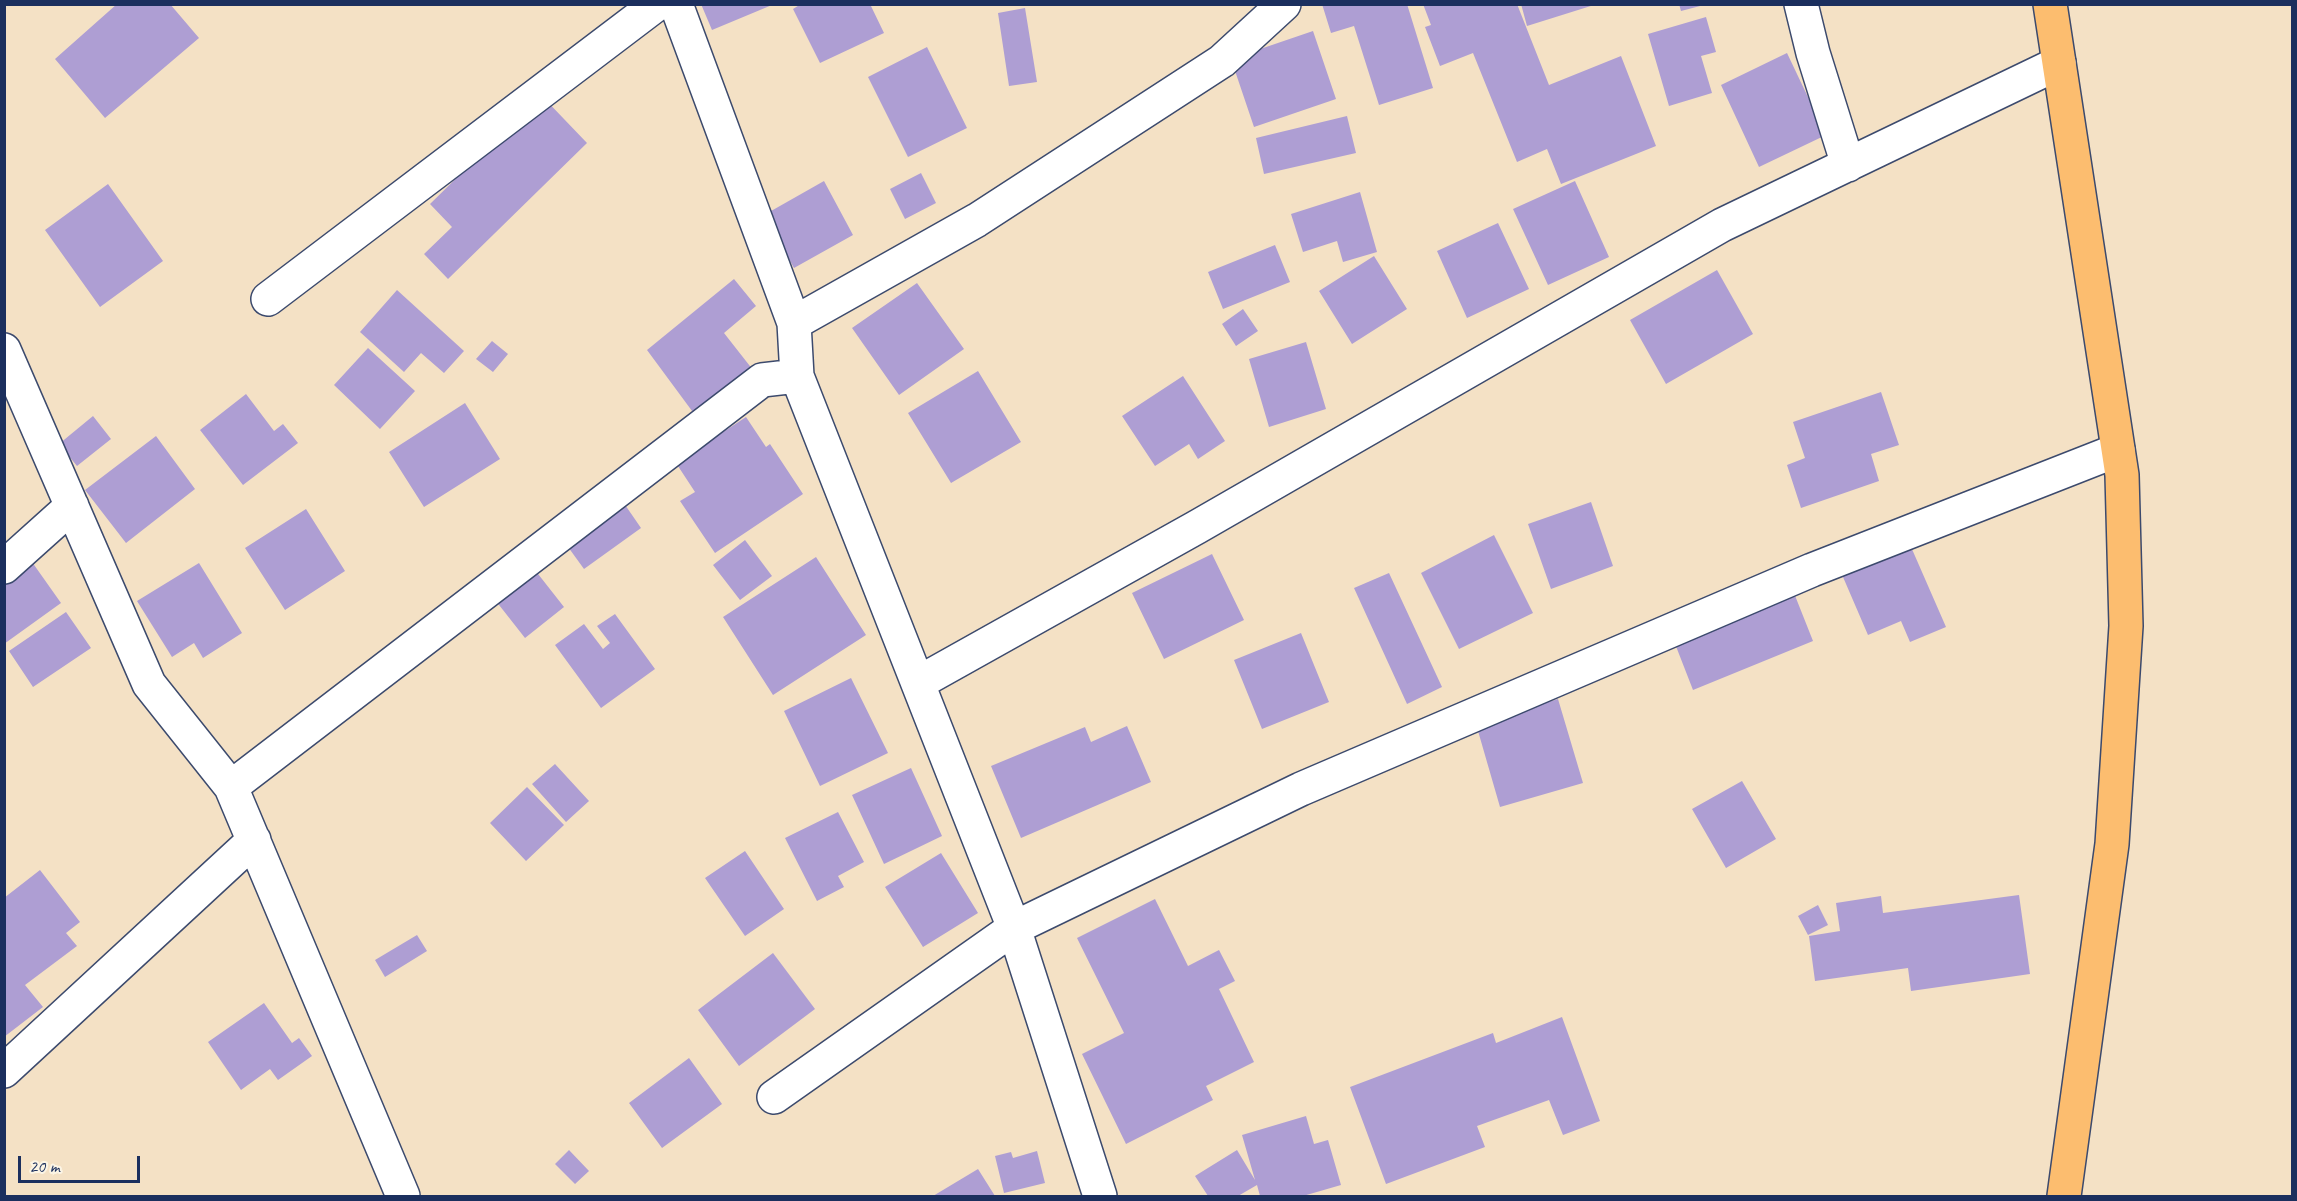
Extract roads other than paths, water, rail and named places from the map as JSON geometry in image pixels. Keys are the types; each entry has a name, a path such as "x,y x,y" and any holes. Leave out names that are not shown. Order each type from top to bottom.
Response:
{"main road":[{"path":"2050,4 2122,475 2126,626 2112,844 2064,1197"}],"street":[{"path":"268,298 657,4"},
{"path":"676,4 794,322 797,376 1014,928 1100,1197"},
{"path":"794,322 977,220 1222,61 1284,4"},
{"path":"1801,4 1813,53 1848,165"},
{"path":"918,683 1197,527 1722,225 2059,63"},
{"path":"4,350 149,684 231,787 403,1197"},
{"path":"231,787 762,380 797,376"},
{"path":"774,1097 1014,928 1301,789 1812,570 2118,450"},
{"path":"4,567 72,506"},
{"path":"4,1071 254,840"}]}
